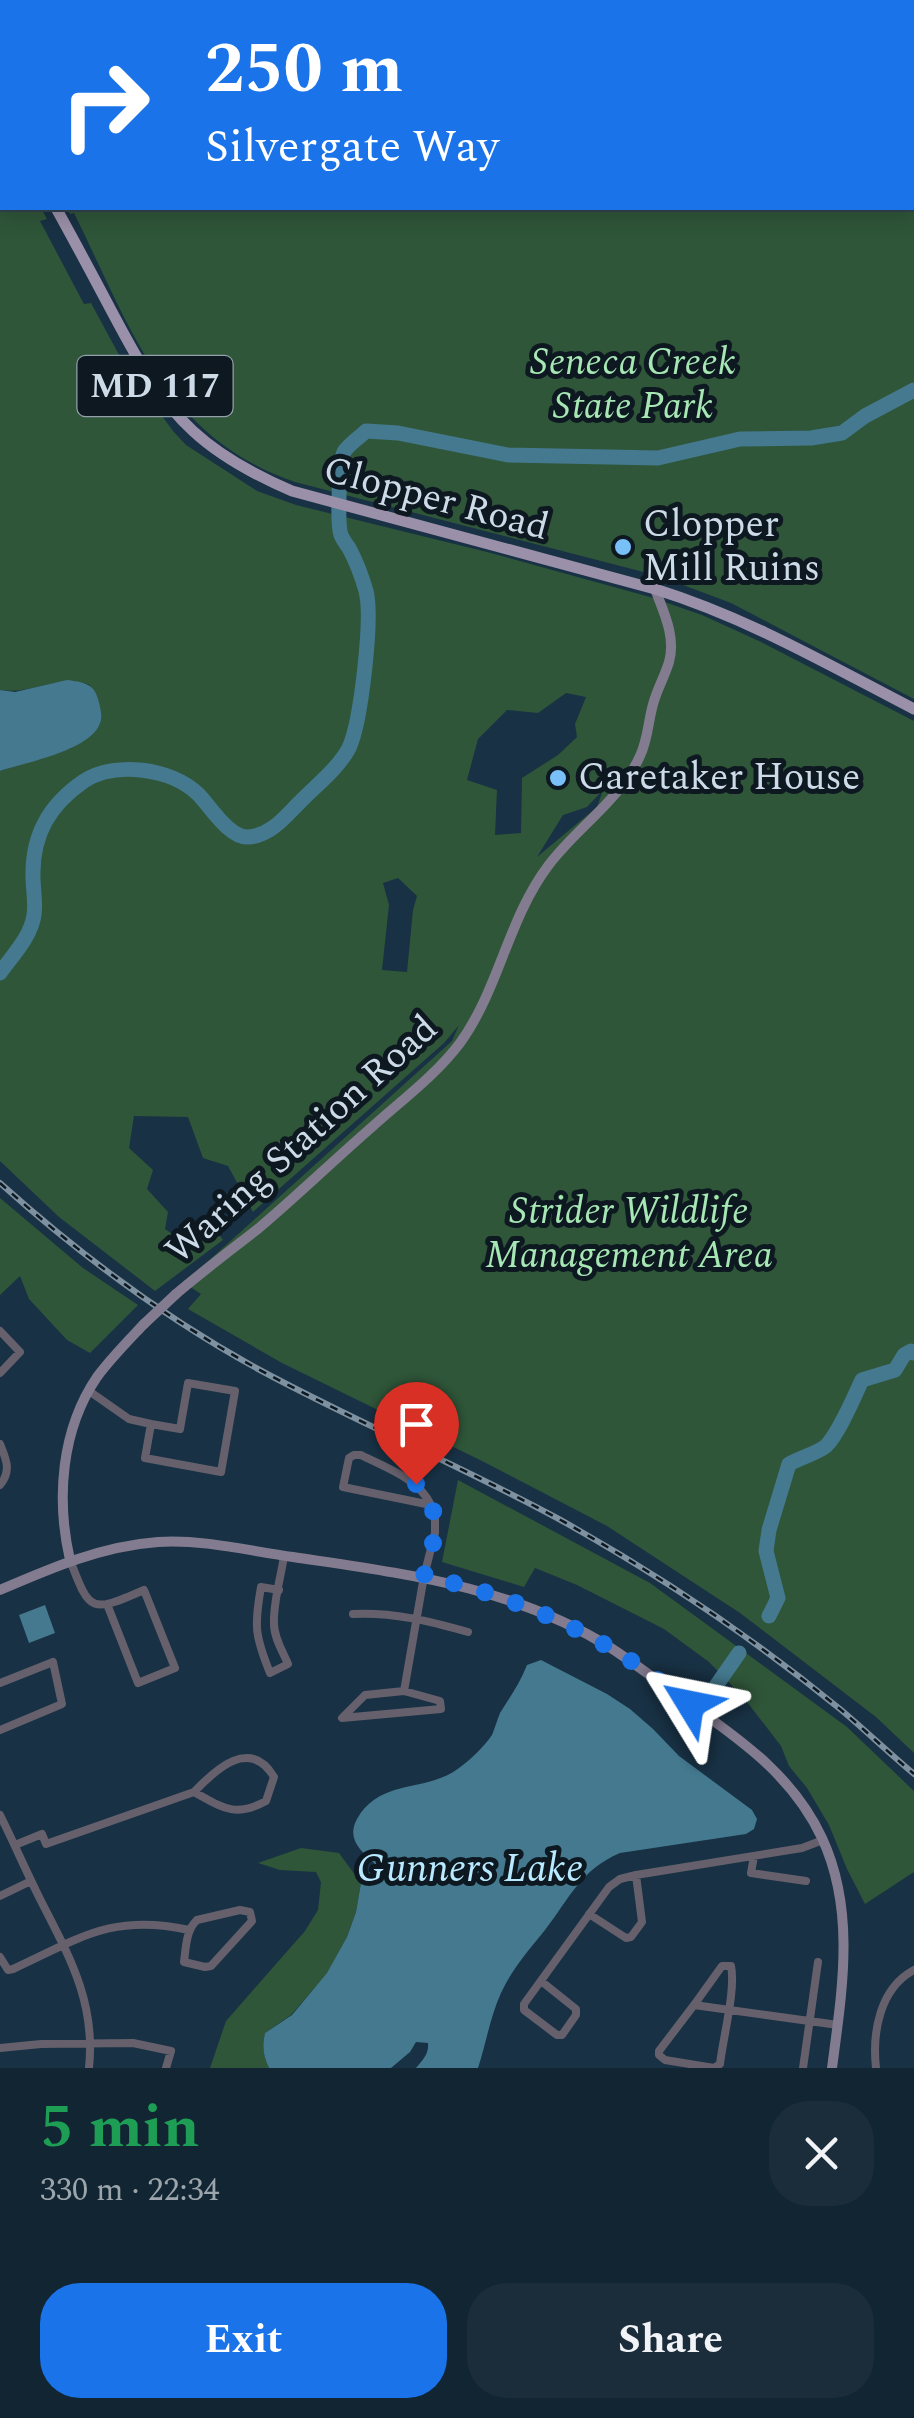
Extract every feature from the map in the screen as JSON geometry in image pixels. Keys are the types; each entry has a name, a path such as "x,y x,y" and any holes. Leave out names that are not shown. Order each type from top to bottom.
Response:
{"main road":[{"name":"Clopper Road","path":"57,210 128,343 171,408 194,432 267,481 705,605 758,628 914,710"}],"street":[{"name":"Waring Station Road","path":"70,1560 62,1483 74,1422 106,1366 176,1294 260,1227 430,1076 458,1046 473,1023 540,878 556,856 615,796 642,753 671,650 668,622 656,589"},
{"path":"0,1331 20,1352 0,1373"},
{"path":"89,1390 129,1419 180,1428 188,1382 235,1391 221,1472 145,1458 151,1424"},
{"path":"0,1444 8,1473 0,1485"},
{"path":"404,1690 436,1514 432,1505 426,1493 416,1484 361,1455 350,1458 344,1487 432,1505"},
{"path":"0,1590 70,1560 121,1547 180,1542 424,1576 498,1596 561,1621 610,1647 770,1764 786,1781 823,1840 840,1892 844,1928 844,1964 832,2068"},
{"path":"279,1590 261,1587 256,1616 255,1632 270,1673 288,1664 274,1624 279,1590 284,1556"},
{"path":"70,1560 84,1598 92,1603 107,1604 144,1590 175,1668 138,1684 107,1604"},
{"path":"353,1614 382,1612 468,1632"},
{"path":"0,1683 53,1662 62,1704 0,1730"},
{"path":"404,1690 440,1702 441,1709 342,1718 365,1695 404,1690"},
{"path":"14,1844 42,1834 46,1844 194,1792 218,1768 248,1758 259,1760 274,1777 266,1801 239,1811 225,1809 194,1792"},
{"path":"0,1815 74,1965 86,2001 89,2068"},
{"path":"540,1981 576,2009 562,2035 524,2010 524,2004 540,1981 608,1887 636,1875 802,1848 823,1840"},
{"path":"751,1873 754,1856"},
{"path":"737,1872 806,1882"},
{"path":"589,1914 626,1938 631,1937 642,1922 636,1875"},
{"path":"0,1896 31,1880"},
{"path":"240,1910 253,1916 211,1966 205,1968 184,1962 189,1930 197,1920 240,1910"},
{"path":"0,1957 8,1970 13,1969 98,1930 121,1925 156,1924 189,1930"},
{"path":"803,2068 818,1962"},
{"path":"725,1965 732,1968 718,2066 714,2068 665,2060 659,2055 694,2005 725,1965"},
{"path":"876,2068 875,2038 880,2016 894,1984 914,1970"},
{"path":"694,2005 838,2024"},
{"path":"0,2048 133,2042 170,2050 166,2068"}],"green space":[{"name":"Strider Wildlife Management Area","path":"0,210 42,210 47,219 40,221 84,304 91,303 124,364 173,431 186,445 257,491 296,505 650,597 702,615 914,721 914,1753 876,1717 740,1613 607,1526 282,1363 188,1309 201,1294 184,1283 452,1041 459,1025 444,1043 253,1212 228,1166 203,1158 188,1117 134,1116 129,1148 153,1170 147,1189 168,1212 165,1229 187,1244 214,1227 223,1240 155,1291 59,1217 0,1161 0,771 71,748 90,685 67,682 0,690","holes":["566,693 586,697 575,724 577,737 558,755 522,778 521,833 495,835 497,790 467,780 478,739 507,710 538,713","603,790 597,807 537,857 563,815 587,807","398,878 417,896 407,972 382,970 389,905 383,883"]},
{"name":"Seneca Creek State Park","path":"68,210 914,210 914,699 731,603 659,576 295,482 250,462 213,437 182,407 156,373 74,213"},
{"path":"0,1198 83,1268 138,1305 90,1353 67,1340 29,1299 20,1276 0,1295"},
{"path":"458,1480 650,1583 847,1727 914,1791 914,1872 865,1904 829,1825 789,1766 781,1746 744,1698 709,1662 664,1629 535,1568 524,1587 442,1562"},
{"path":"301,1848 339,1853 361,1883 347,1937 327,1974 291,2015 265,2033 264,2051 269,2068 210,2068 226,2021 305,1931 318,1910 321,1882 316,1872 280,1870 258,1863"}],"water":[{"path":"67,680 87,684 94,690 101,718 94,732 71,748 0,771 0,690 15,692"},
{"path":"45,1605 55,1633 29,1643 19,1615"},
{"name":"Gunners Lake","path":"541,1660 630,1709 679,1756 752,1810 757,1819 754,1829 746,1834 620,1853 595,1868 577,1886 510,1976 494,2011 478,2068 416,2068 425,2057 428,2043 416,2042 391,2068 269,2068 264,2051 265,2033 292,2015 327,1973 347,1937 361,1883 375,1864 354,1839 357,1819 378,1797 446,1776 468,1761 492,1735 527,1665"}],"waterway":[{"path":"0,973 32,923 33,862 39,834 61,800 84,781 127,769 173,778 198,794 227,827 248,837 264,833 278,823 345,755 361,694 368,604 359,569 341,535 340,480 344,452 366,431 398,433 508,455 658,458 740,439 811,438 842,433 914,390"},
{"path":"769,1616 778,1598 766,1551 789,1464 826,1446 862,1380 895,1370 904,1355 914,1353"},
{"path":"716,1686 739,1653"}],"railway":[{"path":"0,1183 124,1284 223,1349 557,1518 667,1584 807,1682 914,1774"}],"place":[{"name":"Clopper Mill Ruins","path":"623,547"},
{"name":"Caretaker House","path":"558,778"}],"route":[{"path":"416,1484 426,1493 436,1514 424,1576 462,1584 561,1621 610,1647 690,1704"}]}
